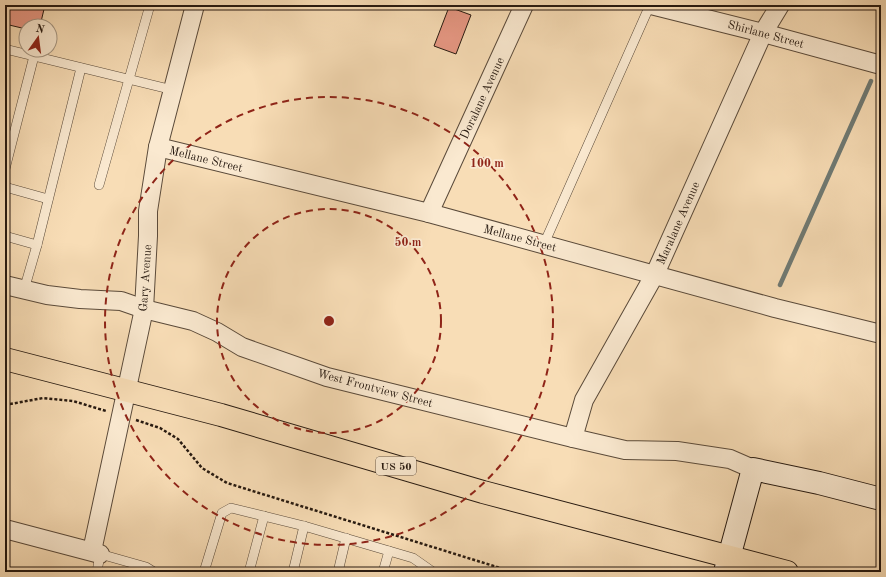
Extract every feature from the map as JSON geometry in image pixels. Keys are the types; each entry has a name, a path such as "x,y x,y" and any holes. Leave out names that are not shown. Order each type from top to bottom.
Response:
{"highway":[{"name":"US 50","path":"5,359 221,415 726,565 787,572"}],"street":[{"name":"Gary Avenue","path":"96,552 126,391 144,309 148,211 158,147 195,5"},
{"name":"Doralane Avenue","path":"429,213 524,5"},
{"name":"Shirlane Street","path":"650,5 763,33 881,65"},
{"name":"Maralane Avenue","path":"573,438 584,400 655,274 763,33 780,5"},
{"name":"Mellane Street","path":"158,147 429,213 775,308 881,334"},
{"name":"West Frontview Street","path":"5,285 47,296 121,301 144,309 193,321 217,332 242,348 327,377 573,438 625,450 678,451 730,459 753,469"},
{"path":"726,565 753,469 819,483 881,499"},
{"path":"5,529 96,552"}],"lane":[{"path":"99,185 150,5"},
{"path":"544,244 650,5"},
{"path":"5,49 18,52"},
{"path":"5,169 33,58"},
{"path":"42,58 173,90"},
{"path":"24,290 37,245 81,68"},
{"path":"5,187 48,199"},
{"path":"5,236 37,245"},
{"path":"204,572 222,514 231,508 304,526 413,558 431,571"},
{"path":"249,572 264,516"},
{"path":"293,572 304,526"},
{"path":"338,572 346,538"},
{"path":"383,572 389,551"},
{"path":"97,572 96,552 148,570"}],"path":[{"path":"5,405 43,398 73,401 102,410"},
{"path":"139,421 160,428 178,439 202,468 227,483 513,572"}],"building":[{"path":"5,5 45,5 42,18 18,18 18,27 5,24"},
{"path":"449,7 471,15 456,54 434,46"}],"waterway":[{"path":"780,285 871,81"}]}
